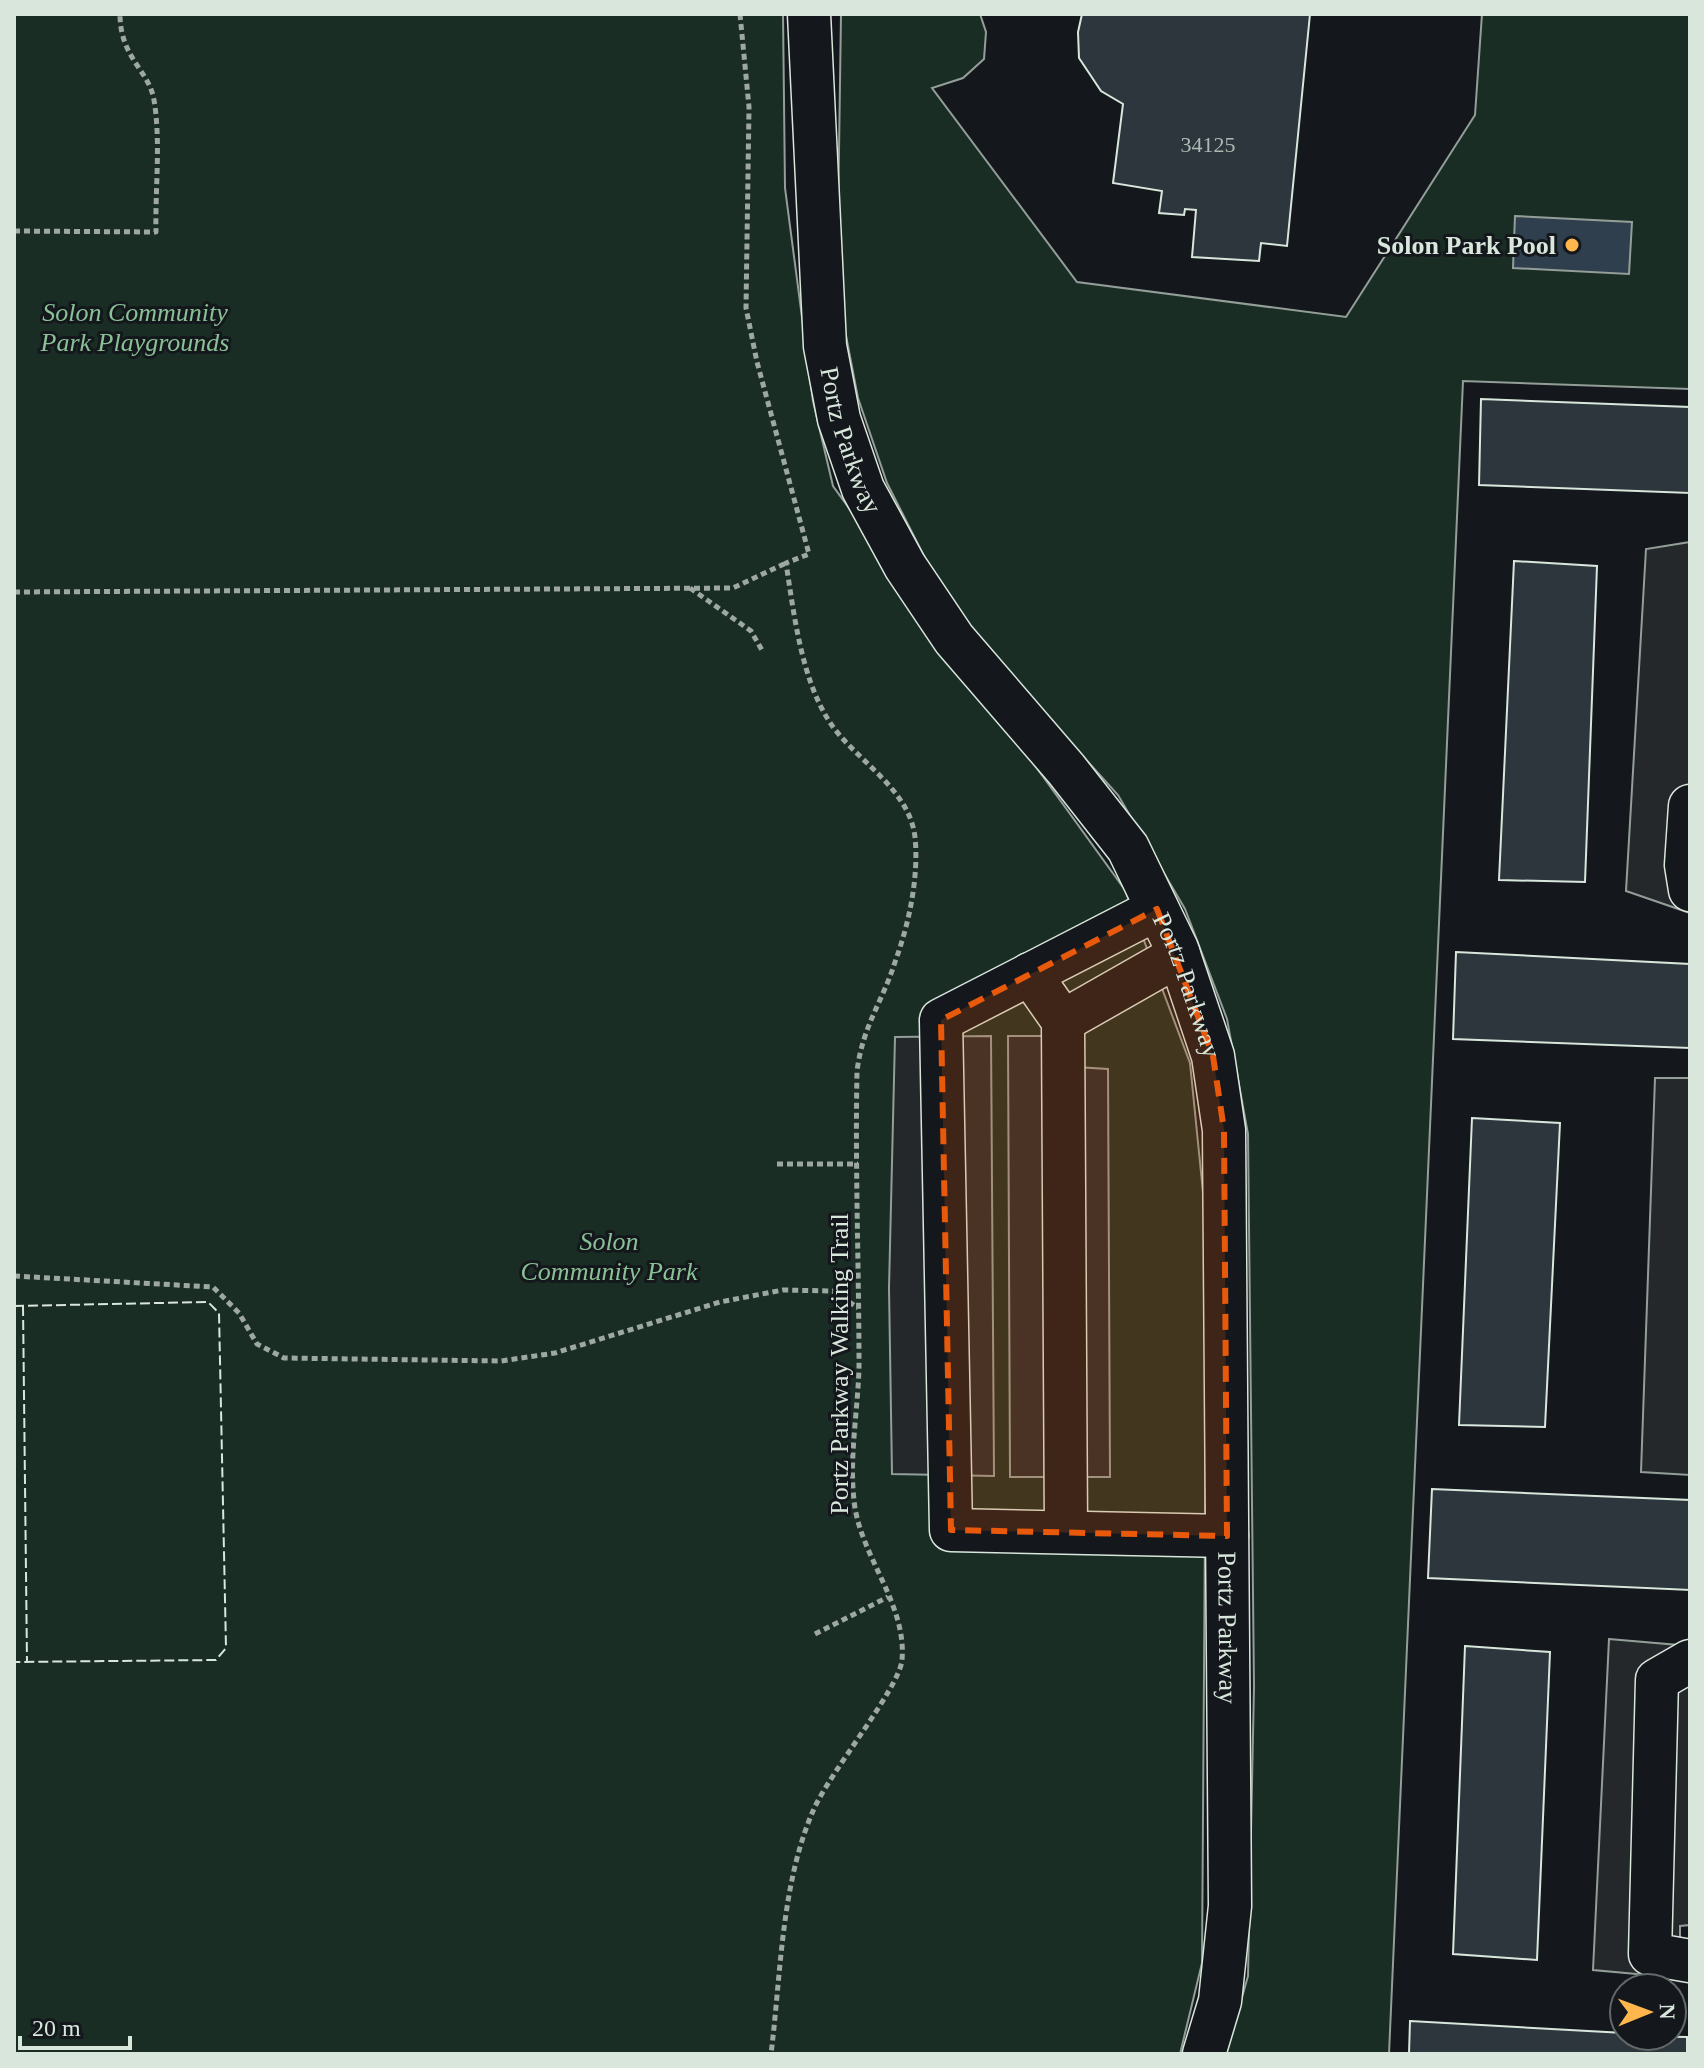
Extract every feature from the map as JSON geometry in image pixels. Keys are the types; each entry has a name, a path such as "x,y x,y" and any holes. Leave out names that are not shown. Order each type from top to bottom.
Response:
{"street":[{"name":"Portz Parkway","path":"809,14 825,346 839,419 863,489 905,566 954,639 1066,769 1128,848 1179,955 1213,1056 1224,1130 1230,1906 1220,2001 1204,2054"},
{"path":"1690,806 1686,865 1690,890"},
{"path":"1157,909 941,1020 951,1530 1227,1536"},
{"path":"1063,1021 1179,955"},
{"path":"1030,974 1063,1021 1066,1532"},
{"path":"1690,1661 1657,1680 1650,1954 1690,1961"}],"path":[{"path":"14,231 156,232 154,97 129,57 120,32 120,14"},
{"path":"14,592 733,588 809,554 757,362 746,308 749,107 740,14"},
{"name":"Portz Parkway Walking Trail","path":"771,2054 800,1846 829,1778 895,1682 902,1663 900,1633 866,1548 853,1497 858,1418 857,1071 860,1044 895,965 905,930 913,884 914,834 902,803 845,743 816,698 786,563"},
{"path":"690,588 751,631 763,652"},
{"path":"777,1164 858,1164"},
{"path":"14,1276 213,1287 239,1313 257,1344 284,1358 501,1361 555,1353 720,1302 783,1290 833,1291 859,1308"},
{"path":"815,1634 888,1597"}],"highlighted area":[{"path":"1157,909 1213,1056 1224,1130 1227,1536 951,1530 941,1020"}],"green space":[{"name":"Solon Community Park","path":"14,14 783,14 785,188 813,401 833,486 1125,890 1190,1063 1207,1232 1202,1963 1180,2054 14,2054"},
{"path":"841,14 980,14 986,32 984,59 963,78 932,88 1077,282 1346,317 1475,115 1482,14 1690,14 1690,389 1463,381 1389,2054 1226,2054 1248,1976 1254,1687 1248,1134 1227,1019 1185,909 1118,795 986,649 925,558 887,483 858,398 837,289"}],"shaded area":[{"path":"1690,542 1690,913 1626,891 1646,549"},
{"path":"991,1036 994,1476 892,1474 889,1288 895,1037"},
{"path":"1008,1036 1076,1036 1076,1067 1108,1069 1110,1477 1010,1477"},
{"path":"1655,1078 1690,1078 1690,1475 1641,1472"},
{"path":"1609,1639 1690,1646 1690,1925 1680,1926 1680,1972 1593,1970"}],"water":[{"name":"Solon Park Pool","path":"1515,216 1632,222 1629,274 1513,268"}],"building":[{"path":"1082,14 1310,14 1287,246 1261,243 1259,261 1192,257 1196,210 1185,209 1184,215 1159,213 1162,191 1113,183 1123,104 1101,91 1079,58 1078,32"},
{"path":"1481,399 1690,407 1690,493 1479,485"},
{"path":"1514,561 1597,566 1585,882 1499,880"},
{"path":"1456,952 1690,964 1690,1048 1453,1039"},
{"path":"1472,1118 1560,1123 1545,1427 1459,1425"},
{"path":"1432,1489 1690,1500 1690,1590 1428,1578"},
{"path":"1465,1646 1550,1652 1537,1960 1453,1954"},
{"path":"1410,2021 1608,2032 1608,2052 1687,2052 1687,2054 1409,2054"}],"fence":[{"path":"14,1306 208,1302 219,1313 226,1648 216,1660 14,1662"},
{"path":"23,1306 27,1662"}],"place":[{"name":"Solon Park Pool","path":"1572,245"}],"park label":[{"name":"Solon Community Park Playgrounds","path":"135,327"}]}
